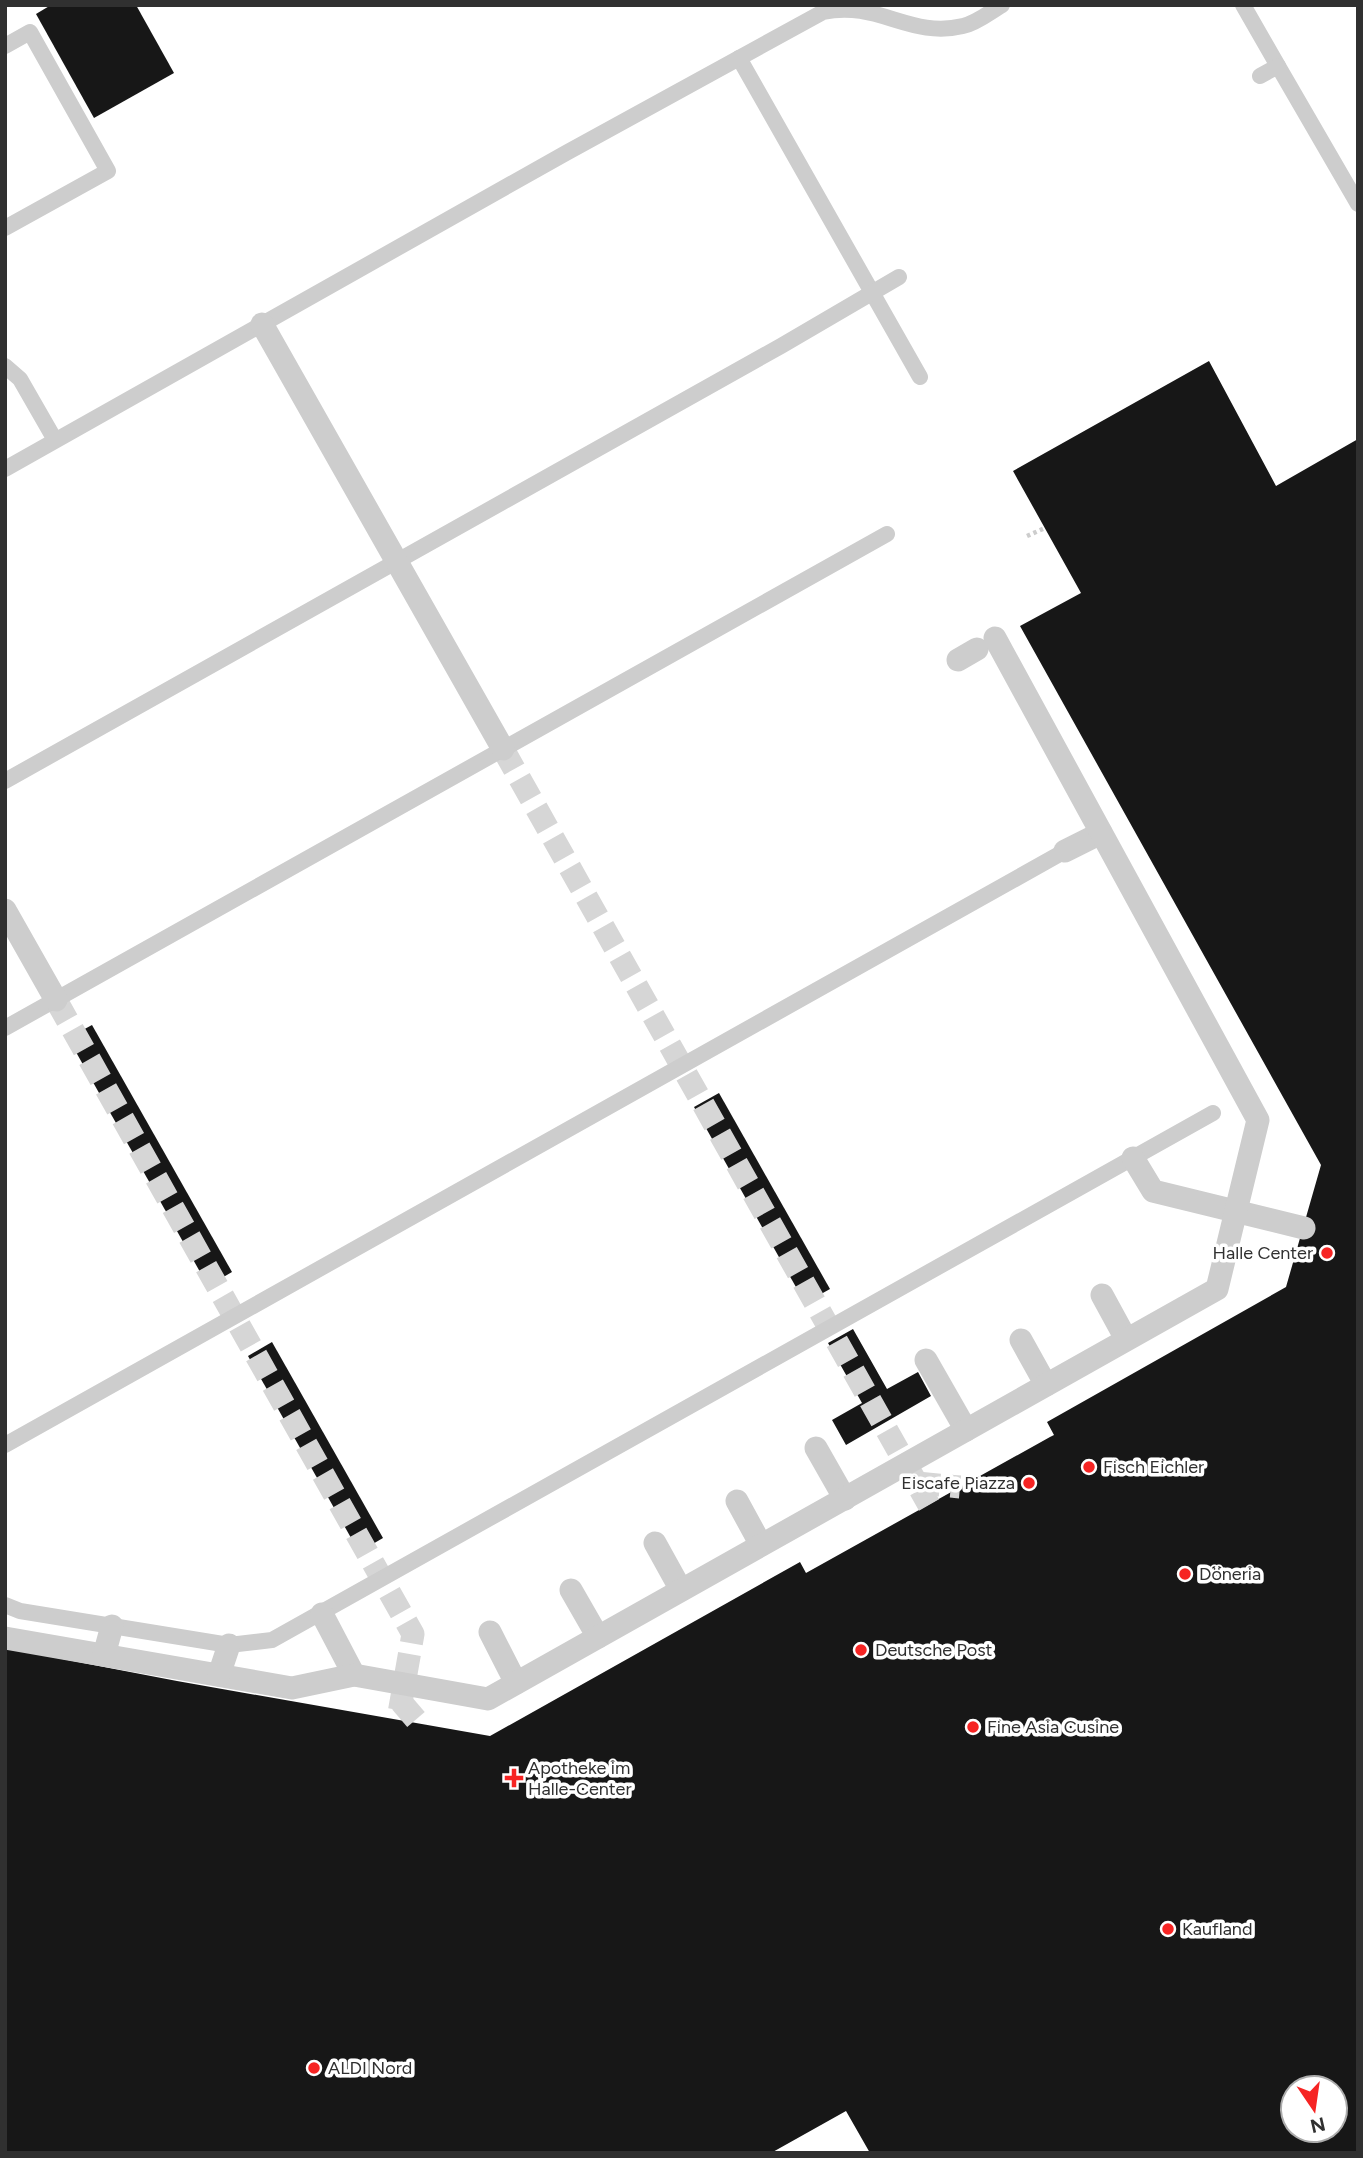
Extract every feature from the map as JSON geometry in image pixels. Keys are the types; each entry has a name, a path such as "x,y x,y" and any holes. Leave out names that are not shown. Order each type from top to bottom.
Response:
{"street":[{"path":"262,324 503,749"},
{"path":"10,1642 104,1655 292,1688 355,1675 488,1699 1217,1289 1258,1120 1101,833 977,649"},
{"path":"1065,850 1101,833"},
{"path":"5,910 56,1000"},
{"path":"1133,1158 1153,1191 1235,1211 1295,1232"},
{"path":"1102,1294 1126,1339"},
{"path":"1021,1340 1046,1385"},
{"path":"926,1360 966,1430"},
{"path":"816,1448 845,1499"},
{"path":"737,1501 761,1545"},
{"path":"655,1543 681,1590"},
{"path":"572,1590 598,1637"},
{"path":"322,1614 355,1675"},
{"path":"104,1655 112,1626"},
{"path":"490,1632 516,1683"},
{"path":"219,1675 229,1645"}],"lane":[{"path":"5,469 823,12 836,8 869,9 923,28 944,29 966,26 1002,5"},
{"path":"1243,5 1358,204"},
{"path":"5,46 30,32 108,171 5,228"},
{"path":"739,58 920,377"},
{"path":"1260,76 1278,66"},
{"path":"5,781 781,346 899,277"},
{"path":"5,366 20,379 55,440"},
{"path":"5,1028 887,534"},
{"path":"5,1445 1065,850"},
{"path":"5,1605 20,1611 229,1645 272,1640 1213,1113"}],"path":[{"path":"1027,536 1045,528"}],"building":[{"path":"51,5 136,5 174,73 94,118 36,14"},
{"name":"Halle Center","path":"1209,361 1276,486 1358,439 1358,2153 870,2153 846,2111 771,2153 5,2153 5,1648 490,1736 800,1562 806,1573 1054,1435 1047,1422 1286,1287 1321,1165 1020,626 1081,593 1013,471"},
{"path":"92,1025 232,1272 208,1286 68,1038"},
{"path":"719,1093 830,1289 805,1303 694,1107"},
{"path":"853,1329 887,1389 918,1372 931,1396 846,1445 832,1420 862,1403 828,1343"},
{"path":"272,1342 383,1538 359,1552 248,1356"}],"tunnel":[{"path":"503,749 929,1505"},
{"path":"56,1000 413,1634 398,1719"},
{"path":"917,1483 960,1487"},
{"path":"401,1702 419,1723"}],"place":[{"name":"Halle Center","path":"1327,1253"},
{"name":"Fisch Eichler","path":"1089,1467"},
{"name":"Eiscafe Piazza","path":"1029,1483"},
{"name":"Döneria","path":"1185,1574"},
{"name":"Deutsche Post","path":"861,1650"},
{"name":"Fine Asia Cusine","path":"973,1727"},
{"name":"Apotheke im Halle-Center","path":"514,1778"},
{"name":"Kaufland","path":"1168,1929"},
{"name":"ALDI Nord","path":"314,2068"}]}
